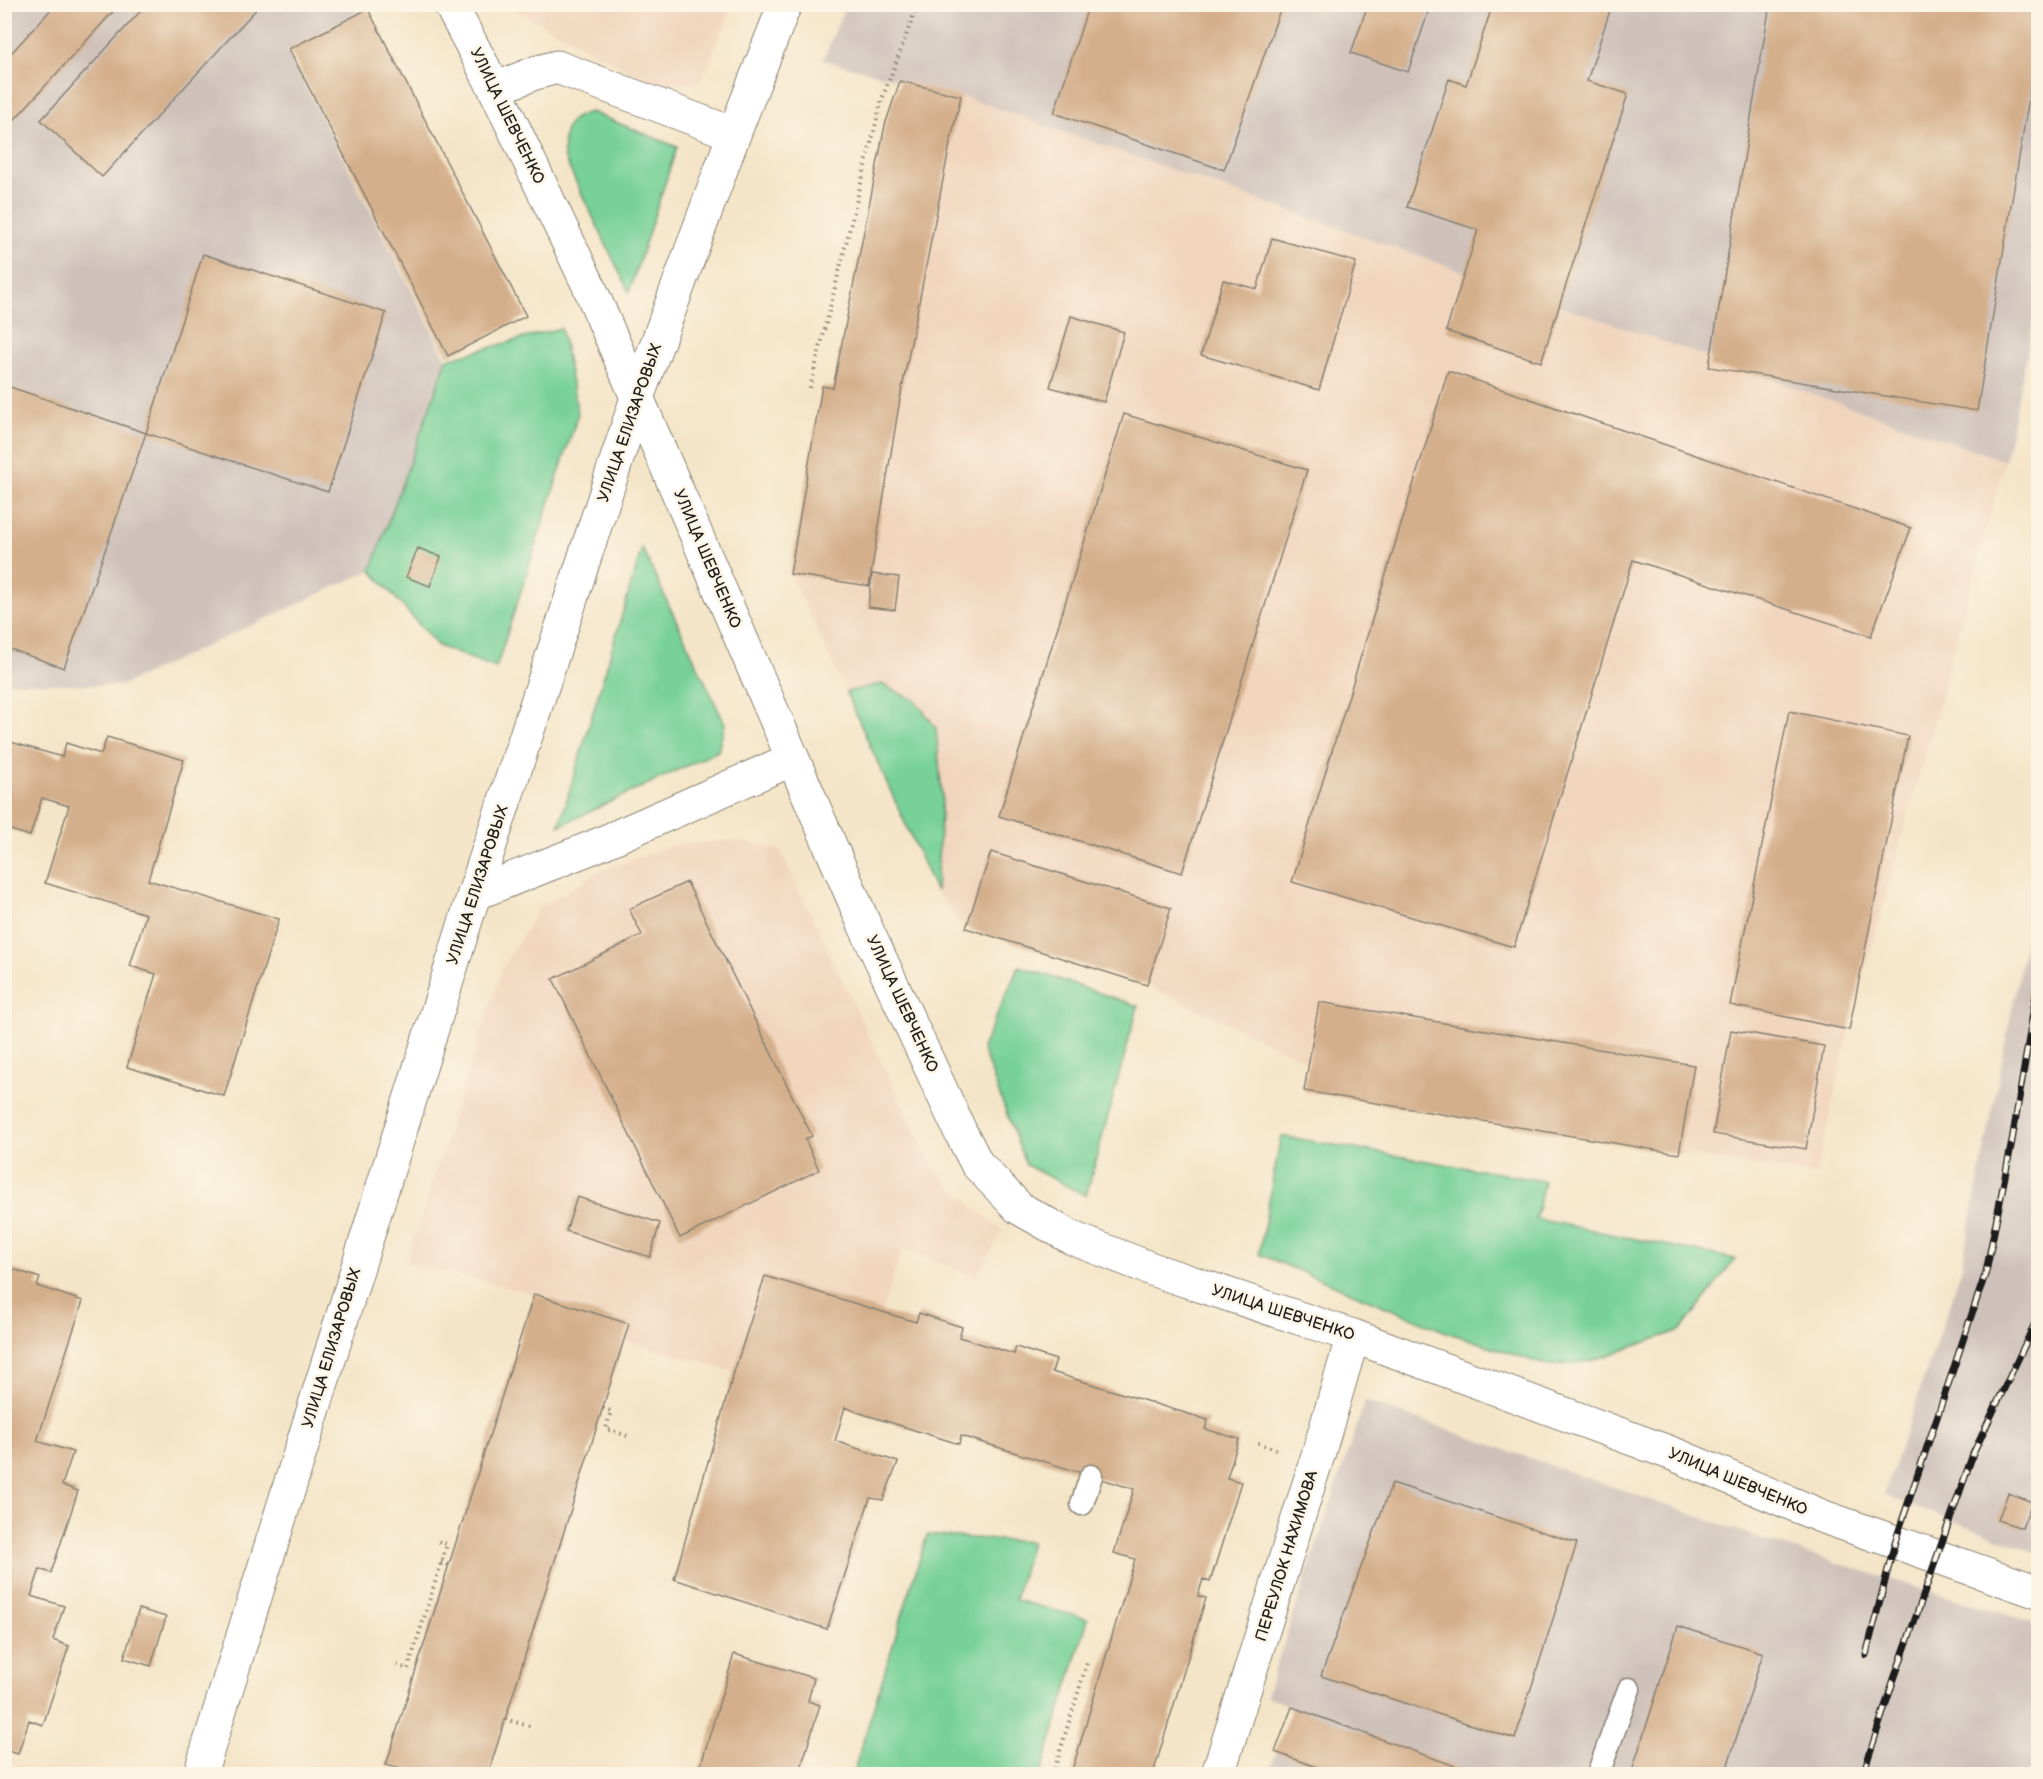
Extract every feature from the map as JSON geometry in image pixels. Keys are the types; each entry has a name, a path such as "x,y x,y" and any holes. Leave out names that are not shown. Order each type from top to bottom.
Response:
{"street":[{"name":"УЛИЦА ШЕВЧЕНКО","path":"450,4 495,89 589,286 875,947 961,1133 977,1164 1019,1208 1071,1238 1157,1271 1353,1336 1676,1455 1821,1516 2038,1592"},
{"name":"УЛИЦА ЕЛИЗАРОВЫХ","path":"200,1774 474,894 637,399 734,134 785,4"},
{"path":"495,89 557,67 734,134"},
{"path":"474,894 594,847 793,759"},
{"name":"ПЕРЕУЛОК НАХИМОВА","path":"1222,1773 1353,1336"}],"lane":[{"path":"1082,1504 1091,1476"},
{"path":"1598,1774 1629,1689"}],"path":[{"path":"810,388 882,99 918,4"},
{"path":"603,1408 611,1411 606,1429 628,1436"},
{"path":"397,1665 408,1668 447,1544 436,1541"},
{"path":"441,1562 449,1565"},
{"path":"1053,1774 1088,1660"},
{"path":"506,1719 532,1727"},
{"path":"397,1774 398,1768"}],"shaded area":[{"path":"846,4 2038,5 2038,299 2005,461 961,96 823,60"},
{"path":"5,5 373,5 287,50 447,359 371,570 120,686 5,682"},
{"path":"506,5 733,5 701,82 662,88"},
{"path":"900,81 961,96 2005,461 1849,1030 1816,1175 1304,1091 1309,1062 1147,985 966,928 936,892 839,676 790,574 822,386 833,388 885,125"},
{"path":"738,840 780,850 925,1153 949,1186 1003,1231 976,1277 903,1248 864,1363 874,1367 860,1413 734,1372 624,1340 629,1323 534,1294 406,1262 502,968 540,907 599,872 673,845"},
{"path":"2038,876 2038,1553 1884,1495 1961,1270"},
{"path":"1365,1401 1798,1551 2038,1624 2038,1774 1268,1774 1292,1707 1266,1696"}],"green space":[{"path":"591,112 677,147 629,292 564,157 567,127 582,114"},
{"path":"561,328 578,414 496,668 438,646 371,570 447,359"},
{"path":"642,548 725,724 718,751 559,826"},
{"path":"881,684 916,701 936,728 942,797 936,892 846,692"},
{"path":"1019,966 1138,1006 1086,1196 1026,1165 982,1048"},
{"path":"1281,1136 1544,1181 1536,1219 1735,1259 1681,1330 1591,1361 1548,1366 1444,1331 1259,1254"},
{"path":"927,1535 1031,1542 1015,1600 1088,1619 1041,1774 853,1774"}],"building":[{"path":"56,4 120,4 4,131 4,61"},
{"path":"147,4 261,4 102,177 41,120"},
{"path":"1089,4 1282,4 1224,170 1054,113"},
{"path":"1368,4 1431,4 1408,72 1351,53"},
{"path":"1493,4 1612,4 1587,81 1628,94 1541,362 1446,331 1478,230 1407,207 1449,79 1466,85"},
{"path":"1770,4 2038,4 2038,43 1977,411 1709,367"},
{"path":"368,9 526,316 448,356 289,49"},
{"path":"900,81 961,96 900,399 869,586 790,574 822,386 833,388 885,125"},
{"path":"1272,238 1356,262 1319,390 1201,355 1223,280 1257,289"},
{"path":"203,254 386,313 328,492 146,433"},
{"path":"1071,316 1124,332 1104,402 1050,387"},
{"path":"1448,371 1911,528 1871,636 1633,560 1514,947 1292,882"},
{"path":"4,385 146,433 64,668 4,647"},
{"path":"1124,414 1307,470 1182,873 999,816"},
{"path":"418,548 441,557 430,586 406,577"},
{"path":"872,574 899,577 895,610 868,607"},
{"path":"1789,711 1908,736 1849,1030 1730,1005"},
{"path":"107,737 184,760 148,880 279,919 224,1096 127,1067 156,974 130,966 146,914 45,883 69,806 42,798 30,836 4,828 4,740 62,757 66,743 101,754"},
{"path":"991,852 1171,908 1147,985 966,928"},
{"path":"687,882 812,1136 805,1139 819,1170 680,1238 553,979 642,935 629,909"},
{"path":"1319,1002 1694,1065 1679,1154 1304,1091"},
{"path":"1731,1030 1824,1046 1806,1149 1713,1134"},
{"path":"577,1197 660,1223 650,1257 566,1231"},
{"path":"4,1266 40,1278 37,1286 83,1301 37,1441 73,1452 62,1485 78,1491 51,1573 40,1569 31,1596 64,1606 53,1640 69,1646 43,1725 29,1720 18,1754 4,1750"},
{"path":"765,1276 916,1322 919,1313 962,1327 959,1337 1014,1354 1016,1347 1056,1360 1052,1372 1208,1420 1205,1429 1239,1439 1227,1478 1241,1482 1210,1582 1203,1579 1198,1596 1206,1598 1153,1774 1071,1774 1135,1559 1114,1553 1134,1489 961,1436 959,1444 845,1407 835,1441 898,1462 883,1500 870,1498 827,1629 674,1579 734,1372"},
{"path":"534,1294 629,1324 488,1774 418,1774 386,1765"},
{"path":"1392,1483 1577,1543 1515,1739 1321,1676"},
{"path":"2008,1493 2032,1502 2022,1528 1998,1520"},
{"path":"139,1609 166,1617 151,1666 124,1658"},
{"path":"1678,1626 1763,1653 1725,1774 1631,1774"},
{"path":"734,1654 814,1678 808,1701 820,1705 799,1774 698,1774"},
{"path":"1292,1707 1477,1774 1336,1774 1275,1752"}],"railway":[{"path":"1866,1655 1895,1542 1986,1272 2012,1141 2038,983"},
{"path":"1863,1774 1973,1454 2038,1317"}]}
